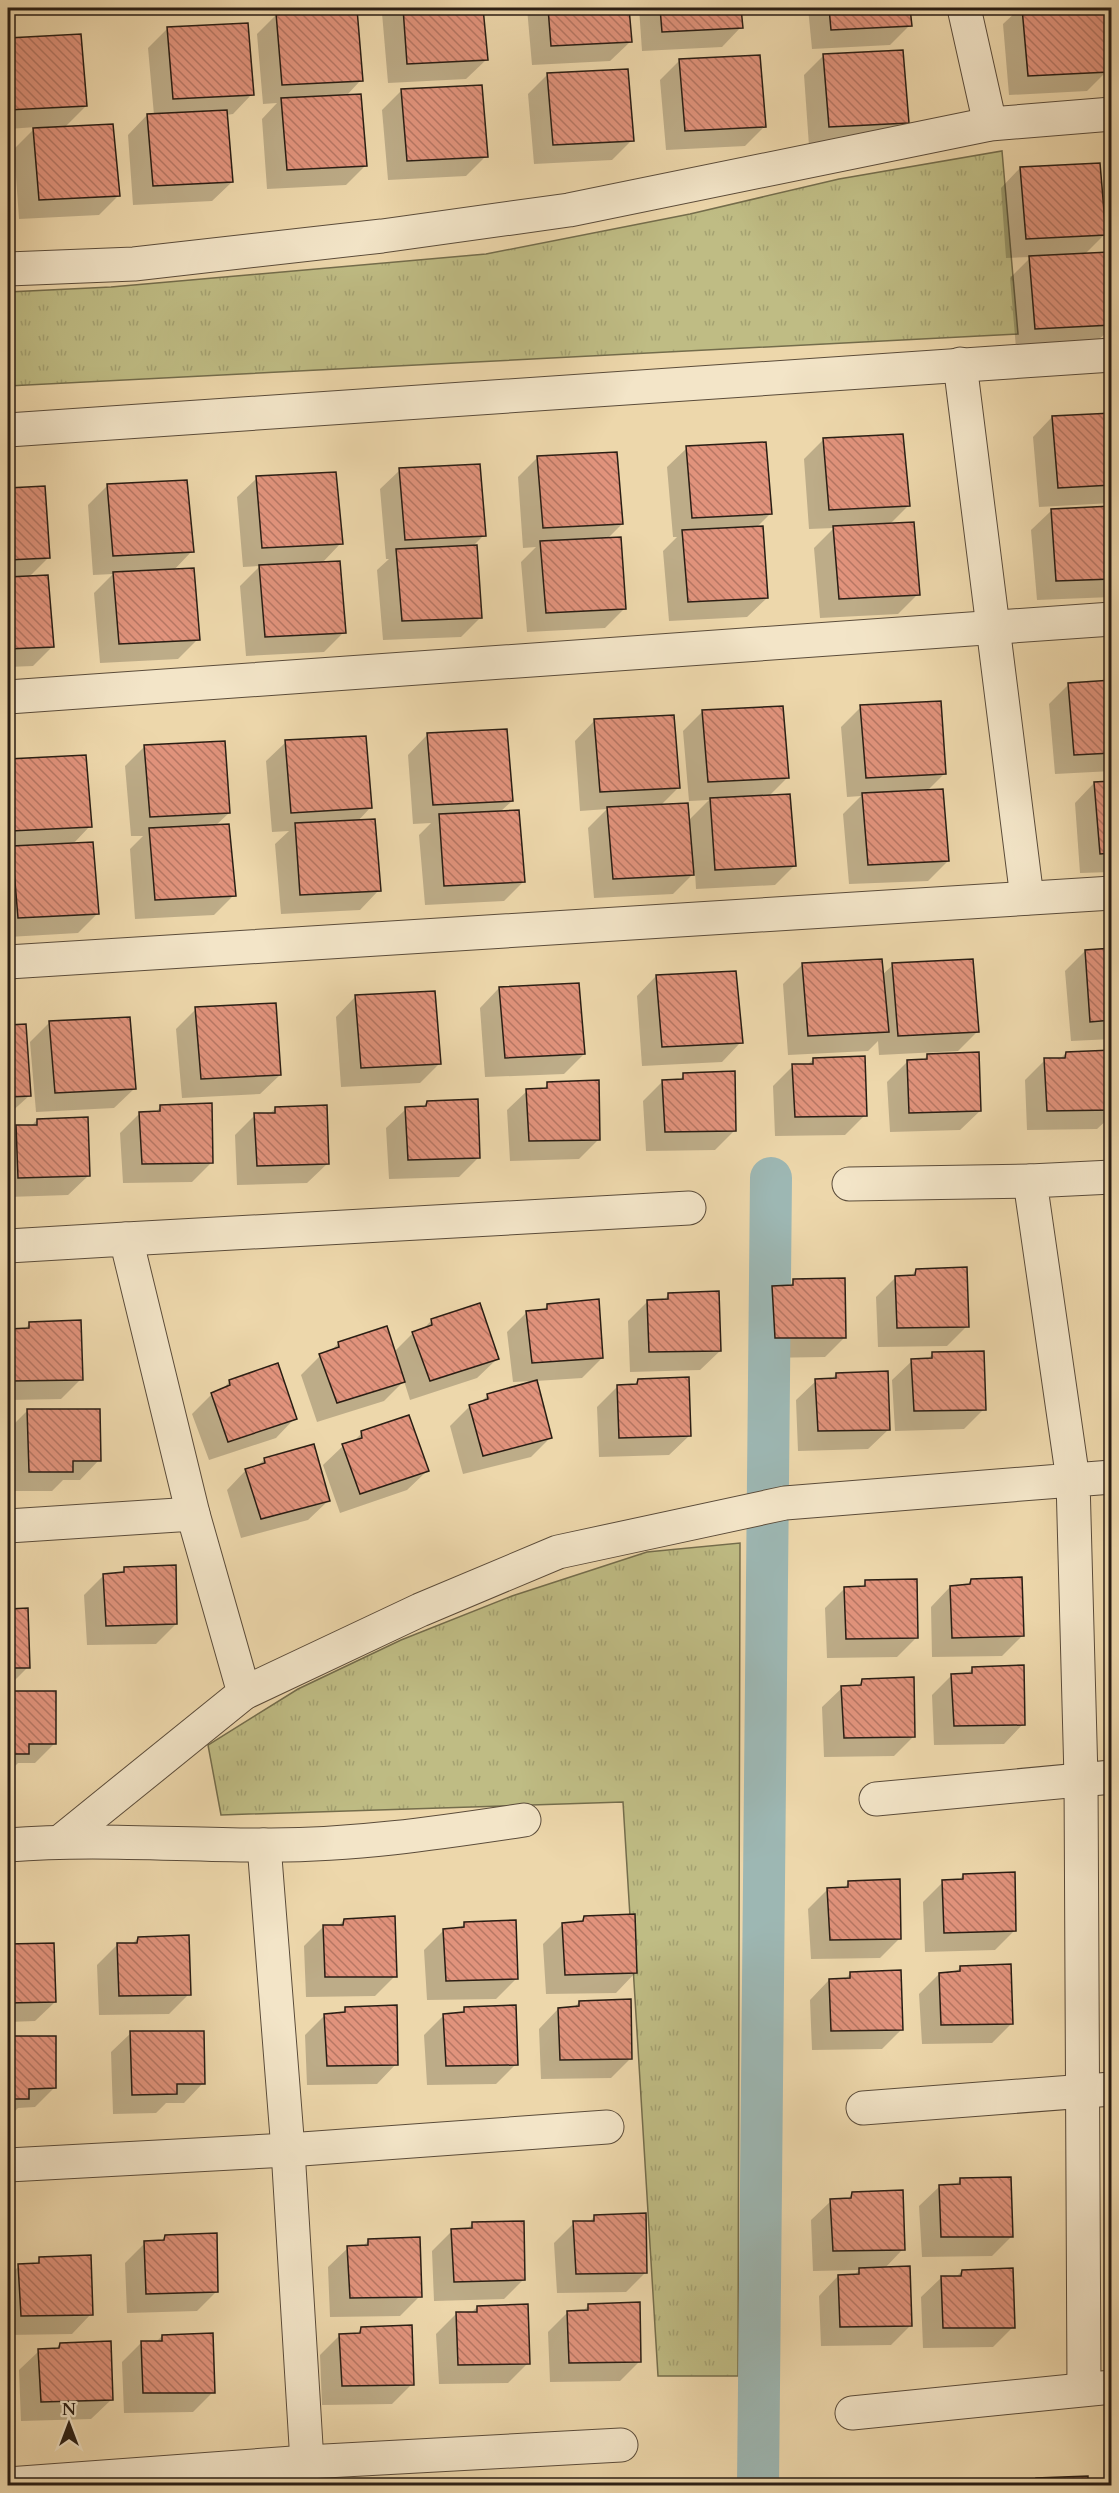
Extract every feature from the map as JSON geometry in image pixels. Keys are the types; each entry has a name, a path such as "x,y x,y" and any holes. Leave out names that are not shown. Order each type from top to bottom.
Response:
{"street":[{"path":"964,8 990,124"},
{"path":"8,269 134,264 382,236 569,210 990,124 1112,114"},
{"path":"8,430 1112,355"},
{"path":"960,364 1027,898"},
{"path":"8,697 1112,619"},
{"path":"8,962 1112,893"},
{"path":"849,1184 1030,1181 1112,1177"},
{"path":"852,2413 1098,2388 1096,1778 1073,1480 1030,1181"},
{"path":"8,1246 689,1208"},
{"path":"126,1239 193,1514 244,1693"},
{"path":"61,1841 244,1693 420,1610 558,1552 785,1503 1112,1478"},
{"path":"8,1526 193,1514"},
{"path":"876,1799 1096,1778"},
{"path":"8,1845 61,1841 264,1845 408,1836 524,1820"},
{"path":"264,1845 288,2150 307,2462"},
{"path":"863,2108 1096,2090"},
{"path":"8,2165 288,2150 607,2127"},
{"path":"8,2484 307,2462 621,2445"}],"green space":[{"path":"1002,151 1018,334 8,386 8,292 111,287 486,254 690,214 839,179"},
{"path":"740,1543 738,2376 658,2376 623,1802 221,1815 208,1745 298,1689 401,1640 512,1596 647,1552"}],"building":[{"path":"403,8 483,8 488,60 407,64"},
{"path":"548,8 629,8 632,42 551,46"},
{"path":"660,8 741,8 743,28 662,32"},
{"path":"829,8 910,8 912,26 831,30"},
{"path":"1022,8 1104,8 1109,72 1028,76"},
{"path":"357,9 363,81 282,85 276,13"},
{"path":"248,23 254,95 173,99 167,27"},
{"path":"81,34 87,106 8,110 8,38"},
{"path":"903,50 909,123 829,127 823,54"},
{"path":"760,55 766,127 685,131 679,59"},
{"path":"628,69 634,141 553,145 547,73"},
{"path":"482,85 488,157 407,161 401,89"},
{"path":"361,94 367,166 287,170 281,98"},
{"path":"227,110 233,182 153,186 147,114"},
{"path":"113,124 120,196 39,200 33,128"},
{"path":"1100,163 1106,235 1026,239 1020,167"},
{"path":"1109,252 1112,325 1035,329 1029,256"},
{"path":"1112,413 1112,485 1058,488 1052,416"},
{"path":"903,434 910,506 829,510 823,438"},
{"path":"766,442 772,514 692,518 686,446"},
{"path":"617,452 623,524 543,528 537,456"},
{"path":"480,464 486,536 405,540 399,468"},
{"path":"336,472 343,544 262,548 256,476"},
{"path":"187,480 194,552 113,556 107,484"},
{"path":"45,486 50,558 8,560 8,488"},
{"path":"1112,506 1112,579 1056,581 1051,509"},
{"path":"914,522 920,595 839,599 833,526"},
{"path":"763,526 768,598 688,602 682,530"},
{"path":"621,537 626,609 546,613 540,541"},
{"path":"477,545 482,618 402,621 396,549"},
{"path":"340,561 346,633 265,637 259,565"},
{"path":"194,568 200,640 119,644 113,572"},
{"path":"48,575 54,647 8,649 8,577"},
{"path":"1112,680 1112,753 1074,755 1068,683"},
{"path":"941,701 946,774 866,778 860,705"},
{"path":"783,706 789,778 708,782 702,710"},
{"path":"674,715 680,788 600,792 594,719"},
{"path":"507,729 513,801 433,805 427,733"},
{"path":"366,736 372,808 291,813 285,740"},
{"path":"225,741 230,813 150,817 144,745"},
{"path":"86,755 92,827 11,831 8,759"},
{"path":"1112,781 1112,853 1100,854 1094,782"},
{"path":"943,789 949,861 868,865 862,793"},
{"path":"790,794 796,866 715,870 710,798"},
{"path":"688,803 694,875 613,879 607,807"},
{"path":"519,810 525,882 444,886 439,814"},
{"path":"375,819 381,891 300,895 295,823"},
{"path":"229,824 236,896 155,900 149,828"},
{"path":"93,842 99,914 18,918 12,846"},
{"path":"1112,948 1112,1020 1090,1022 1085,950"},
{"path":"882,959 889,1032 808,1036 802,963"},
{"path":"973,959 979,1032 898,1036 892,963"},
{"path":"736,971 743,1043 662,1047 656,975"},
{"path":"579,983 585,1054 505,1058 499,987"},
{"path":"435,991 441,1064 361,1068 355,995"},
{"path":"276,1003 281,1075 201,1079 195,1007"},
{"path":"130,1017 136,1089 55,1093 49,1021"},
{"path":"26,1024 31,1096 8,1097 8,1025"},
{"path":"1112,1050 1112,1110 1047,1111 1044,1058 1065,1058 1066,1052"},
{"path":"979,1052 981,1111 909,1113 907,1060 927,1059 927,1054"},
{"path":"865,1056 867,1116 795,1117 792,1064 813,1064 813,1058"},
{"path":"735,1071 736,1131 665,1132 662,1080 683,1079 683,1073"},
{"path":"599,1080 600,1140 529,1141 526,1089 547,1088 547,1082"},
{"path":"478,1099 480,1158 408,1160 405,1107 426,1106 427,1101"},
{"path":"212,1103 213,1163 142,1164 139,1112 160,1111 160,1105"},
{"path":"327,1105 329,1164 257,1166 254,1113 275,1113 275,1107"},
{"path":"88,1117 90,1176 18,1178 16,1125 37,1125 37,1119"},
{"path":"967,1267 969,1327 897,1328 895,1276 915,1275 916,1269"},
{"path":"845,1278 846,1338 775,1338 772,1286 793,1285 793,1279"},
{"path":"719,1291 721,1351 649,1352 647,1300 668,1299 668,1293"},
{"path":"599,1299 603,1358 532,1363 526,1311 547,1309 547,1304"},
{"path":"480,1303 499,1359 430,1381 412,1332 432,1325 431,1319"},
{"path":"81,1320 83,1380 11,1381 8,1329 29,1328 29,1322"},
{"path":"387,1326 405,1382 337,1403 319,1354 339,1347 338,1342"},
{"path":"984,1351 986,1410 914,1411 911,1359 932,1358 932,1352"},
{"path":"278,1363 297,1419 228,1442 211,1393 230,1385 229,1380"},
{"path":"888,1371 890,1430 818,1431 815,1379 836,1378 836,1373"},
{"path":"689,1377 691,1436 619,1438 617,1385 637,1384 638,1379"},
{"path":"537,1380 552,1438 483,1456 469,1405 488,1399 487,1394"},
{"path":"27,1409 100,1409 101,1461 73,1461 73,1472 29,1472"},
{"path":"409,1415 429,1471 360,1494 342,1444 362,1438 361,1431"},
{"path":"314,1444 330,1501 261,1519 245,1469 265,1463 264,1458"},
{"path":"176,1565 177,1624 106,1626 103,1574 124,1572 124,1567"},
{"path":"1022,1577 1024,1636 952,1638 950,1586 970,1584 971,1579"},
{"path":"917,1579 918,1638 846,1639 844,1587 865,1586 865,1580"},
{"path":"28,1608 30,1668 8,1668 8,1609"},
{"path":"1024,1665 1025,1725 954,1726 951,1674 972,1673 972,1667"},
{"path":"914,1677 915,1737 844,1738 841,1686 861,1685 862,1679"},
{"path":"8,1691 56,1691 56,1744 29,1744 29,1754 8,1754"},
{"path":"1015,1872 1016,1931 944,1933 942,1880 963,1879 963,1874"},
{"path":"900,1879 901,1939 830,1940 827,1888 848,1887 848,1881"},
{"path":"635,1914 637,1973 565,1975 562,1923 583,1921 584,1916"},
{"path":"395,1916 397,1977 325,1977 323,1925 343,1925 344,1919"},
{"path":"516,1920 518,1979 446,1981 443,1929 464,1927 464,1922"},
{"path":"189,1935 191,1995 119,1996 117,1943 137,1943 138,1937"},
{"path":"54,1943 56,2002 8,2003 8,1944"},
{"path":"1011,1964 1013,2024 941,2025 939,1973 960,1971 960,1966"},
{"path":"901,1970 903,2030 831,2031 829,1979 850,1978 850,1972"},
{"path":"631,1999 632,2059 560,2060 558,2008 579,2006 579,2001"},
{"path":"397,2005 398,2065 327,2066 324,2014 345,2012 345,2007"},
{"path":"516,2005 518,2065 446,2066 443,2014 464,2012 464,2007"},
{"path":"130,2031 204,2031 205,2084 177,2084 177,2094 132,2095"},
{"path":"8,2036 56,2036 56,2088 29,2089 29,2099 8,2099"},
{"path":"1011,2177 1013,2237 941,2237 939,2185 960,2184 960,2178"},
{"path":"903,2190 905,2250 833,2251 830,2199 851,2198 852,2192"},
{"path":"646,2213 647,2273 576,2274 573,2221 594,2221 594,2215"},
{"path":"524,2221 525,2280 454,2282 451,2229 472,2228 472,2222"},
{"path":"217,2233 218,2292 146,2294 144,2241 164,2240 165,2235"},
{"path":"420,2237 422,2297 350,2298 347,2246 368,2245 368,2239"},
{"path":"91,2255 93,2315 21,2316 18,2264 39,2263 39,2257"},
{"path":"910,2266 912,2326 840,2327 838,2275 859,2274 859,2268"},
{"path":"1013,2268 1015,2328 943,2328 941,2276 961,2276 962,2270"},
{"path":"640,2302 641,2362 569,2363 567,2311 588,2310 588,2304"},
{"path":"528,2304 530,2364 458,2365 456,2312 477,2312 477,2306"},
{"path":"412,2325 414,2385 342,2386 339,2334 360,2333 361,2327"},
{"path":"213,2333 215,2393 143,2393 141,2341 162,2341 162,2335"},
{"path":"111,2341 113,2400 41,2402 38,2349 59,2348 60,2343"},
{"path":"1088,2476 1088,2486 1015,2486 1036,2483 1036,2478"}],"waterway":[{"path":"758,2486 771,1178"}]}
